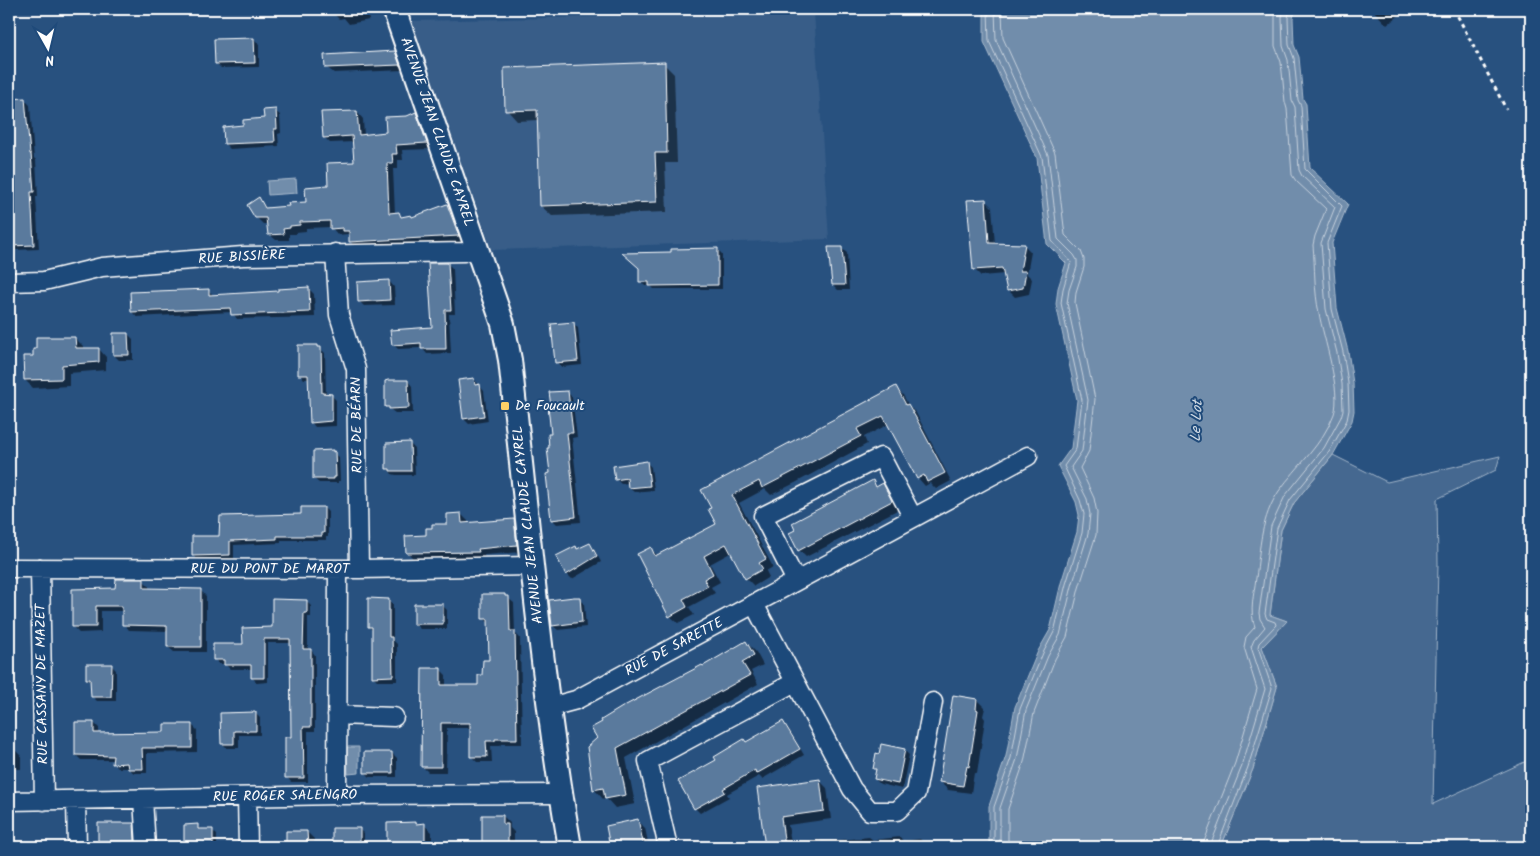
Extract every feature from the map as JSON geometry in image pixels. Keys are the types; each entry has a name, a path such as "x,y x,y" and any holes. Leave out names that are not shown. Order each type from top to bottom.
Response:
{"main road":[{"name":"AVENUE JEAN CLAUDE CAYREL","path":"394,9 503,324 510,360 541,653 570,847"}],"street":[{"name":"RUE BISSIÈRE","path":"9,282 44,281 102,267 243,256 464,252 477,248"},
{"name":"RUE DE BÉARN","path":"335,253 339,315 356,369 359,569"},
{"name":"RUE DE SARETTE","path":"550,707 576,700 1028,456"},
{"path":"796,581 763,516 881,457 912,518"},
{"name":"RUE DU PONT DE MAROT","path":"9,568 359,569 532,566"},
{"name":"RUE CASSANY DE MAZET","path":"40,568 44,801"},
{"path":"337,795 338,569"},
{"path":"754,604 852,789 870,811 897,811 916,793 933,702"},
{"path":"668,847 648,761 795,682"},
{"path":"337,715 394,717"},
{"name":"RUE ROGER SALENGRO","path":"9,801 337,795 561,794"},
{"path":"246,797 248,847"},
{"path":"143,799 146,847"},
{"path":"76,800 77,847"}],"path":[{"path":"1454,9 1506,109"}],"shaded area":[{"path":"814,12 829,239 492,250 412,21"},
{"path":"1333,455 1387,482 1500,456 1496,470 1437,499 1438,563 1433,804 1531,759 1531,847 1221,847 1253,769 1277,687 1262,647 1287,621 1270,615 1281,530 1294,503"}],"water":[{"name":"Le Lot","path":"984,9 1296,9 1293,18 1294,45 1299,57 1303,99 1306,104 1310,168 1348,204 1332,243 1337,308 1348,351 1353,383 1354,411 1352,421 1333,455 1294,503 1281,530 1270,615 1287,621 1262,647 1277,687 1253,769 1221,847 989,847 989,806 1006,756 1015,707 1038,651 1050,630 1061,583 1077,532 1079,515 1076,502 1058,466 1071,448 1077,400 1056,304 1058,288 1066,263 1047,244 1037,158 984,42"},
{"path":"296,179 297,193 268,195 267,181"},
{"path":"347,747 359,747 359,773 348,774"}],"building":[{"path":"254,38 255,63 215,64 214,39"},
{"path":"395,51 400,65 325,68 324,55"},
{"path":"665,62 667,153 655,153 657,202 540,206 537,110 505,111 504,68"},
{"path":"25,98 34,192 31,192 34,245 10,246 9,99"},
{"path":"276,109 277,129 274,129 275,142 224,144 223,127 243,125 243,120 264,118 263,110"},
{"path":"357,111 359,135 386,132 385,117 407,116 416,112 427,143 396,145 397,154 392,154 393,163 387,163 389,213 399,212 401,217 411,215 412,217 447,204 459,236 349,242 349,231 343,231 343,228 330,229 330,221 300,222 300,225 283,229 284,234 268,235 266,218 255,218 247,205 259,197 265,208 289,206 288,203 306,202 305,187 328,185 327,163 354,162 352,136 323,138 321,112"},
{"path":"986,199 989,243 1025,244 1020,271 1026,271 1023,288 1007,291 1002,268 973,270 967,200"},
{"path":"828,247 842,247 845,285 832,285"},
{"path":"718,248 718,285 649,286 649,282 639,282 639,268 622,253 671,252 671,249"},
{"path":"428,263 448,263 451,310 445,310 446,349 421,349 421,343 392,345 390,330 432,327"},
{"path":"389,280 390,300 358,302 357,282"},
{"path":"309,287 310,312 231,315 230,308 131,312 130,292 209,289 209,295 278,291 278,289"},
{"path":"574,322 578,361 555,363 551,324"},
{"path":"113,333 128,333 129,355 113,355"},
{"path":"36,337 75,337 76,348 99,348 99,362 62,365 62,379 24,380 23,356 33,356 33,349 36,349"},
{"path":"298,345 318,345 318,347 321,347 322,393 332,394 332,421 310,423 308,375 298,375"},
{"path":"474,378 475,385 480,384 484,416 463,419 458,380"},
{"path":"408,380 409,408 389,409 389,407 385,407 385,381"},
{"path":"896,386 906,405 908,404 916,418 945,473 927,482 924,475 917,479 883,416 857,429 861,436 762,488 759,481 732,495 766,559 759,563 763,569 745,579 726,544 704,556 713,574 704,579 708,586 683,599 687,607 669,617 637,554 651,547 655,556 716,524 708,509 711,508 701,490"},
{"path":"568,391 573,433 567,433 576,517 551,520 546,474 550,473 547,448 549,448 548,434 551,434 548,406 551,406 549,392"},
{"path":"410,442 411,471 390,471 390,469 386,469 386,443"},
{"path":"333,450 333,452 335,451 336,477 334,479 313,479 313,451"},
{"path":"647,461 650,486 628,488 627,478 615,480 613,466"},
{"path":"873,480 876,487 883,483 892,501 798,551 789,533 795,530 792,523"},
{"path":"301,507 324,507 324,533 322,533 322,536 277,536 277,539 230,541 230,555 192,556 192,536 219,536 220,516 301,514"},
{"path":"461,513 462,523 514,519 517,545 478,549 479,552 406,553 405,536 426,535 426,528 432,528 432,524 447,524 447,514"},
{"path":"590,543 597,556 566,575 556,556 576,546 577,549"},
{"path":"116,579 144,579 144,588 201,589 201,647 167,647 167,626 122,625 122,606 96,606 96,627 72,627 72,589 115,588"},
{"path":"482,594 505,594 505,596 509,596 510,631 515,631 517,739 486,741 487,757 470,757 470,723 441,723 441,767 421,767 422,668 441,668 441,685 478,685 478,675 482,675 483,660 489,660 488,619 482,619"},
{"path":"580,597 582,622 552,626 549,600"},
{"path":"368,598 389,599 389,637 392,637 393,676 372,677 372,627 368,627"},
{"path":"272,599 307,600 307,613 304,613 303,649 311,649 311,727 303,727 304,778 285,778 285,737 291,737 290,639 264,639 264,678 251,678 251,665 224,665 224,660 213,660 213,644 243,644 242,628 272,627"},
{"path":"414,604 443,604 443,624 414,624"},
{"path":"746,641 754,655 742,662 750,675 617,748 626,795 605,799 603,788 593,790 587,747 597,738 591,728 624,706 703,666"},
{"path":"86,664 112,664 111,697 91,697 90,679 86,679"},
{"path":"953,695 977,699 976,709 978,710 969,767 967,766 963,786 939,782"},
{"path":"256,712 256,731 234,731 234,744 221,744 220,713"},
{"path":"783,721 800,749 756,774 755,770 723,789 725,792 694,809 678,781 716,760 714,757 744,739 746,742"},
{"path":"75,722 94,722 94,733 164,732 164,724 192,724 192,748 142,748 143,769 128,769 127,763 112,764 113,756 75,755"},
{"path":"881,744 905,749 898,784 874,779 876,769 873,769 876,753 879,754"},
{"path":"364,752 392,752 393,773 364,773"},
{"path":"820,779 824,811 781,817 785,847 765,847 757,788"},
{"path":"482,815 503,815 503,824 508,824 508,847 482,847"},
{"path":"638,819 644,847 610,847 606,826"},
{"path":"416,822 416,824 425,823 425,847 387,847 387,823"},
{"path":"98,823 134,823 135,841 98,841"},
{"path":"198,824 198,829 213,829 213,847 184,847 184,825"},
{"path":"332,828 360,828 360,847 332,847"},
{"path":"286,831 307,831 308,847 286,847"}],"place":[{"name":"De Foucault","path":"505,406"}]}
